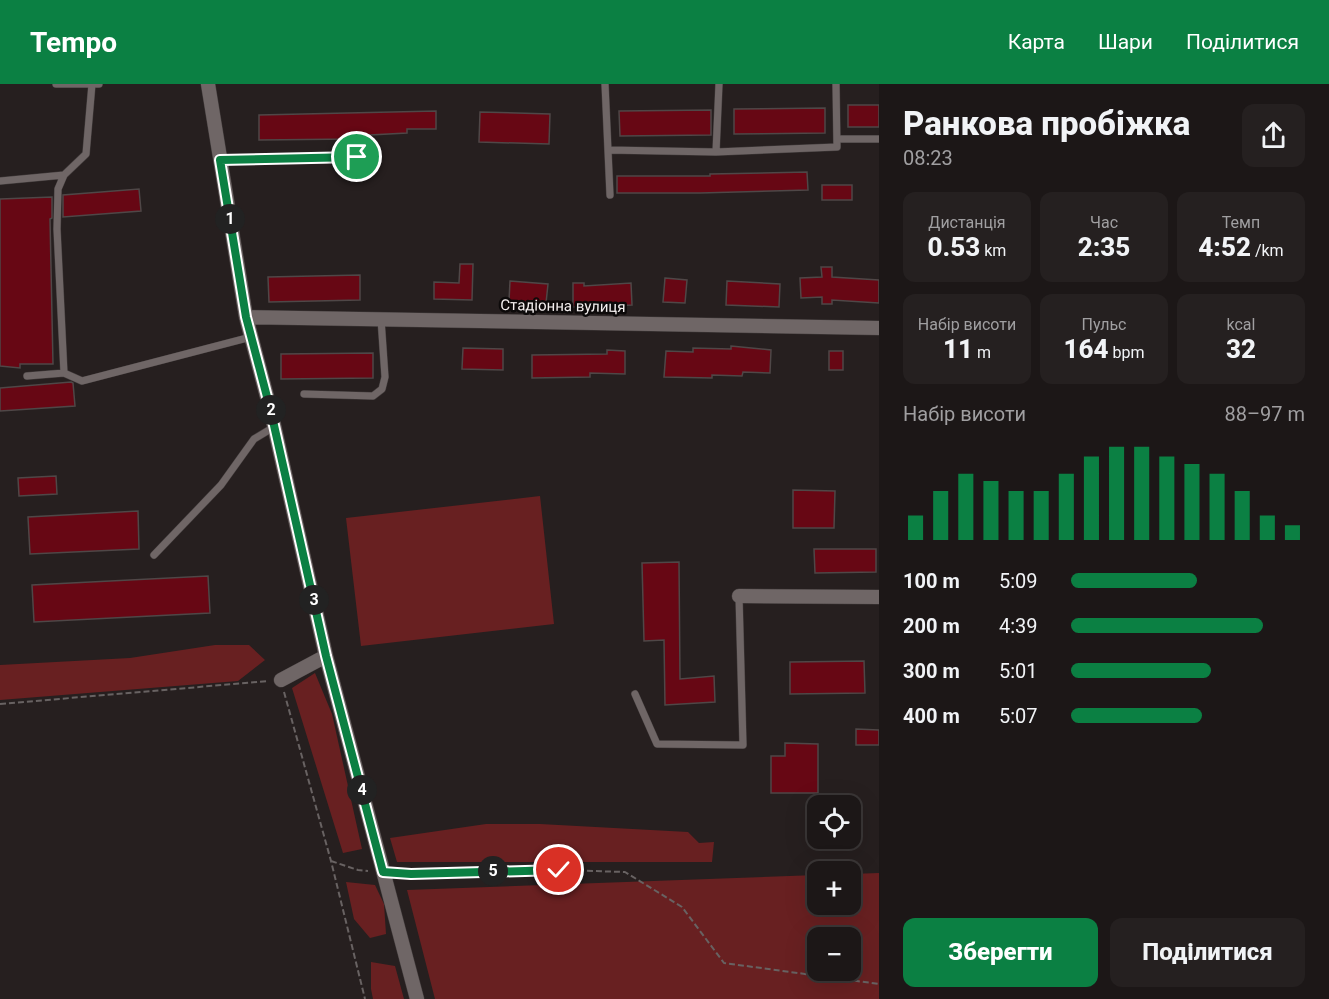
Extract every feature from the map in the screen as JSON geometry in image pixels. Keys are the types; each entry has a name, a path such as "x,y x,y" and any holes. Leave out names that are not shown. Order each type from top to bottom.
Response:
{"street":[{"path":"208,84 246,317 275,427 326,656 417,999"},
{"name":"Стадіонна вулиця","path":"246,317 879,328"},
{"path":"739,596 879,597"},
{"path":"281,680 326,656"}],"lane":[{"path":"56,84 99,84"},
{"path":"64,374 57,229 58,189 64,175 86,154 92,84"},
{"path":"605,84 610,195"},
{"path":"716,152 719,84"},
{"path":"608,150 716,152 837,147 836,84"},
{"path":"837,139 879,139"},
{"path":"220,160 357,157"},
{"path":"0,181 64,175"},
{"path":"304,394 373,396 382,389 385,377 381,319"},
{"path":"27,376 64,374 82,381 251,337"},
{"path":"154,555 221,484 254,439 275,427"},
{"path":"635,694 657,744 743,745 739,596"}],"path":[{"path":"0,704 281,680 366,999"},
{"path":"331,861 358,870 411,874 559,870 625,872 682,907 724,963 879,984"}],"shaded area":[{"path":"540,496 554,624 361,646 346,518"},
{"path":"215,645 249,645 265,660 238,681 0,700 0,665 130,658"},
{"path":"315,673 332,714 362,849 343,853 292,688"},
{"path":"486,824 540,824 688,832 699,843 714,842 712,862 397,862 390,838"},
{"path":"879,873 879,999 435,999 407,890 807,875 807,915 861,915 861,874"},
{"path":"346,882 375,885 384,904 386,934 370,938 354,919"},
{"path":"371,962 395,966 404,999 373,999"}],"building":[{"path":"848,105 879,105 879,127 848,127"},
{"path":"825,108 825,133 734,134 734,109"},
{"path":"711,110 711,135 620,136 619,111"},
{"path":"436,111 436,129 407,129 407,133 351,136 351,139 259,140 259,115"},
{"path":"480,112 550,114 549,144 479,142"},
{"path":"807,172 808,190 617,193 617,176 710,176 710,174"},
{"path":"822,185 852,185 852,200 822,200"},
{"path":"139,189 141,211 63,217 63,195"},
{"path":"52,197 52,218 50,219 53,364 20,364 20,368 0,366 0,199"},
{"path":"460,264 473,264 472,300 434,299 434,282 459,283"},
{"path":"821,267 832,267 832,277 879,280 879,303 832,300 832,304 822,304 822,297 801,298 800,278 822,277"},
{"path":"360,275 360,300 269,302 268,277"},
{"path":"665,278 687,280 685,303 663,302"},
{"path":"510,281 548,284 546,303 509,301"},
{"path":"727,281 780,284 779,307 726,305"},
{"path":"573,283 584,283 584,286 631,283 632,305 573,307"},
{"path":"731,346 771,350 770,373 743,372 742,376 712,375 712,378 664,377 666,351 693,352 693,348 731,349"},
{"path":"463,348 503,349 503,370 462,369"},
{"path":"607,350 625,351 625,374 590,373 590,377 532,378 532,355 607,354"},
{"path":"829,351 843,351 843,370 829,370"},
{"path":"373,353 373,378 281,379 281,354"},
{"path":"73,383 75,406 0,411 0,388"},
{"path":"56,476 57,494 19,496 18,478"},
{"path":"793,490 835,491 834,528 793,528"},
{"path":"138,511 139,549 30,554 28,517"},
{"path":"814,549 876,549 876,572 815,573"},
{"path":"679,562 680,679 714,676 715,702 665,705 664,640 644,641 642,563"},
{"path":"208,576 210,613 34,622 32,585"},
{"path":"864,661 865,693 790,694 790,662"},
{"path":"856,729 879,730 879,745 856,745"},
{"path":"785,743 818,744 818,793 771,793 771,756 785,756"}],"route":[{"path":"357,157 220,160 246,317 271,412 326,656 383,872 411,874 559,870"}]}
